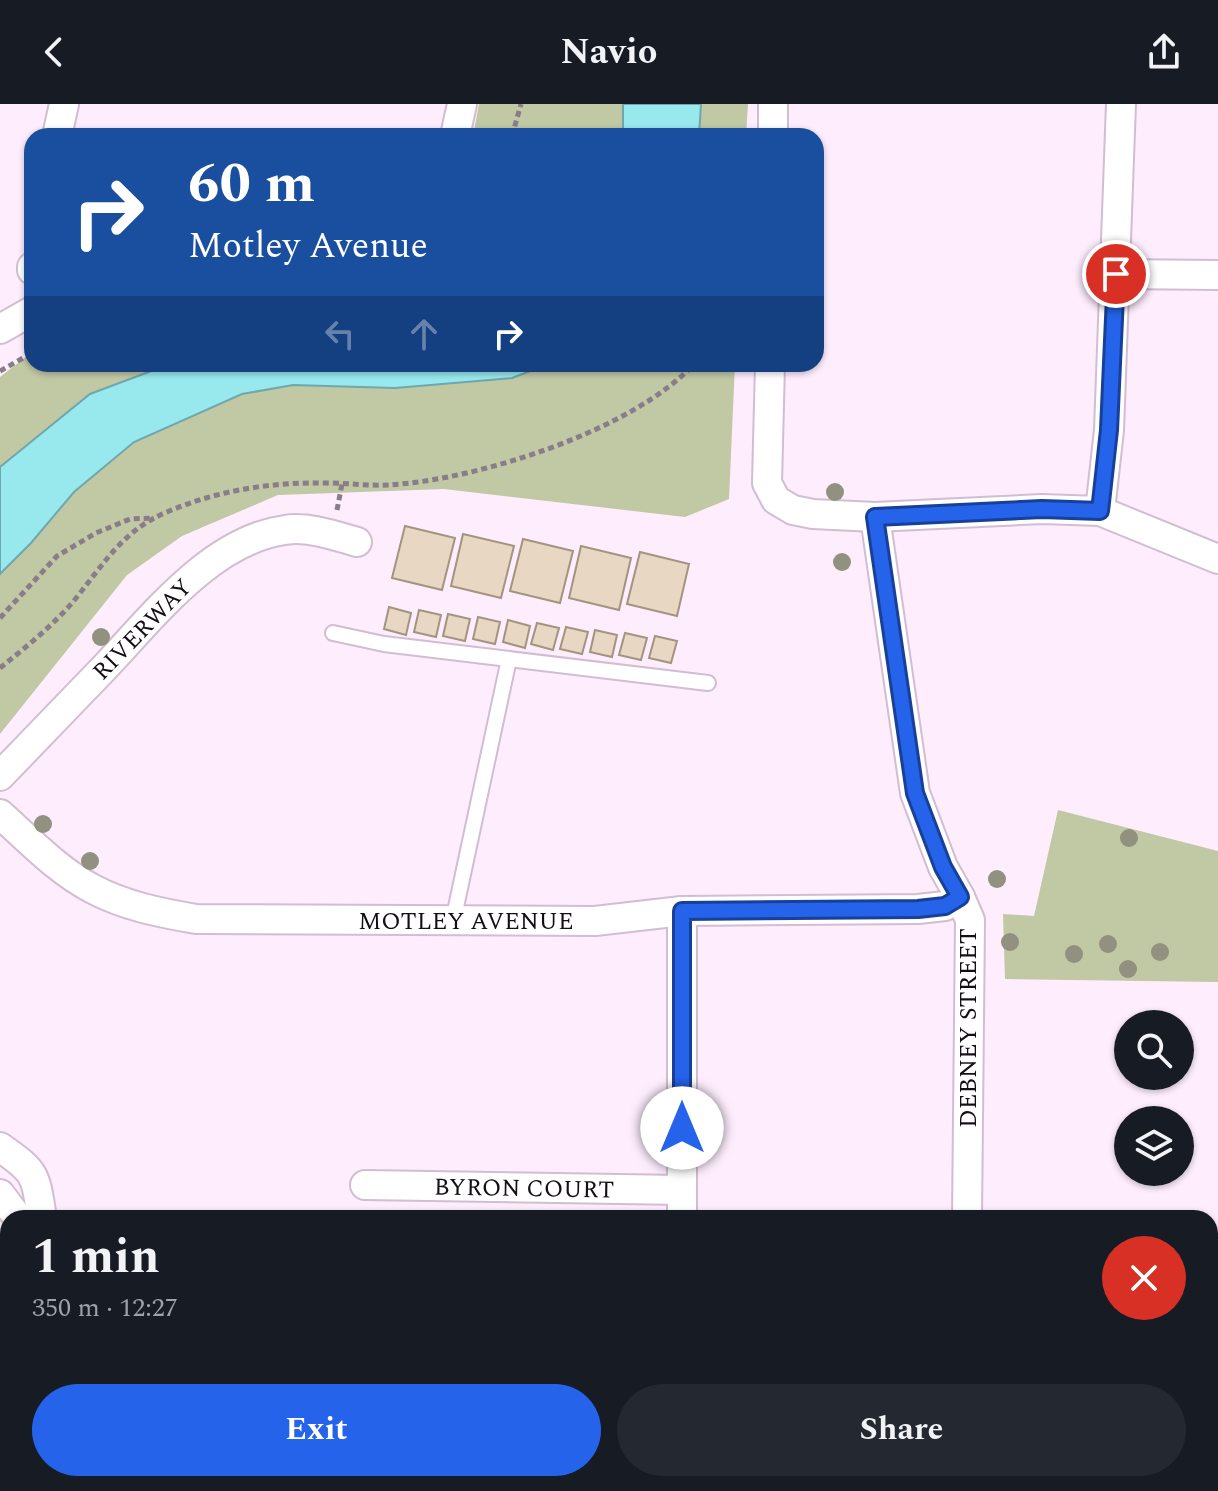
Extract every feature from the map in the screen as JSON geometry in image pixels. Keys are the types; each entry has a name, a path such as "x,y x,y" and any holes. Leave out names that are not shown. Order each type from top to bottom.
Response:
{"street":[{"path":"59,128 64,104"},
{"path":"457,128 462,104"},
{"path":"773,104 773,128"},
{"path":"1100,511 1109,430 1121,104"},
{"path":"1116,274 1218,275"},
{"path":"0,329 24,316"},
{"path":"770,372 767,483 776,500 793,510 875,517 1042,509 1100,511 1218,559"},
{"name":"DEBNEY STREET","path":"875,517 915,793 943,867 970,920 967,1210"},
{"name":"RIVERWAY","path":"0,776 188,580 230,551 255,538 287,529 357,542"},
{"name":"MOTLEY AVENUE","path":"0,814 47,857 92,889 149,911 196,919 595,921 682,911 918,909 945,906 960,897"},
{"path":"682,911 682,1204"},
{"path":"0,1147 29,1168 37,1185 41,1210"},
{"name":"BYRON COURT","path":"365,1185 682,1204"}],"lane":[{"path":"333,633 384,644 708,683"},
{"path":"453,921 509,659"}],"path":[{"path":"514,128 521,104"},
{"path":"0,371 24,358"},
{"path":"0,668 70,604 120,541 155,518 182,506 235,489 297,483 389,485 468,474 567,441 622,415 663,390 684,372"},
{"path":"0,618 57,556 96,533 130,519 155,518"}],"green space":[{"path":"479,104 748,104 746,128 474,128"},
{"path":"24,358 24,372 735,372 729,499 685,517 444,489 278,495 182,536 127,575 0,734 0,377"},
{"path":"1058,810 1218,851 1218,982 1005,979 1003,914 1034,916"}],"water":[{"path":"623,104 701,104 700,128 623,128"},
{"path":"149,372 528,372 512,378 395,388 293,385 242,394 134,442 74,492 0,574 0,467 90,394"}],"building":[{"path":"405,526 455,538 442,590 392,578"},
{"path":"463,534 514,546 501,598 451,586"},
{"path":"523,539 573,551 560,603 510,591"},
{"path":"581,546 631,558 619,610 569,598"},
{"path":"640,552 689,564 677,616 627,604"},
{"path":"389,607 411,613 406,635 384,629"},
{"path":"419,610 441,615 436,637 414,632"},
{"path":"448,614 470,619 465,641 443,636"},
{"path":"478,617 500,622 495,644 473,639"},
{"path":"508,620 530,626 525,648 503,642"},
{"path":"537,623 559,628 553,650 531,644"},
{"path":"566,627 588,632 582,654 560,649"},
{"path":"595,630 617,635 612,657 590,652"},
{"path":"625,633 647,638 641,660 619,655"},
{"path":"655,636 677,641 671,663 649,658"}],"route":[{"path":"682,1128 682,911 918,909 945,906 960,897 943,867 915,793 875,517 1042,509 1100,511 1109,430 1116,274"}]}
